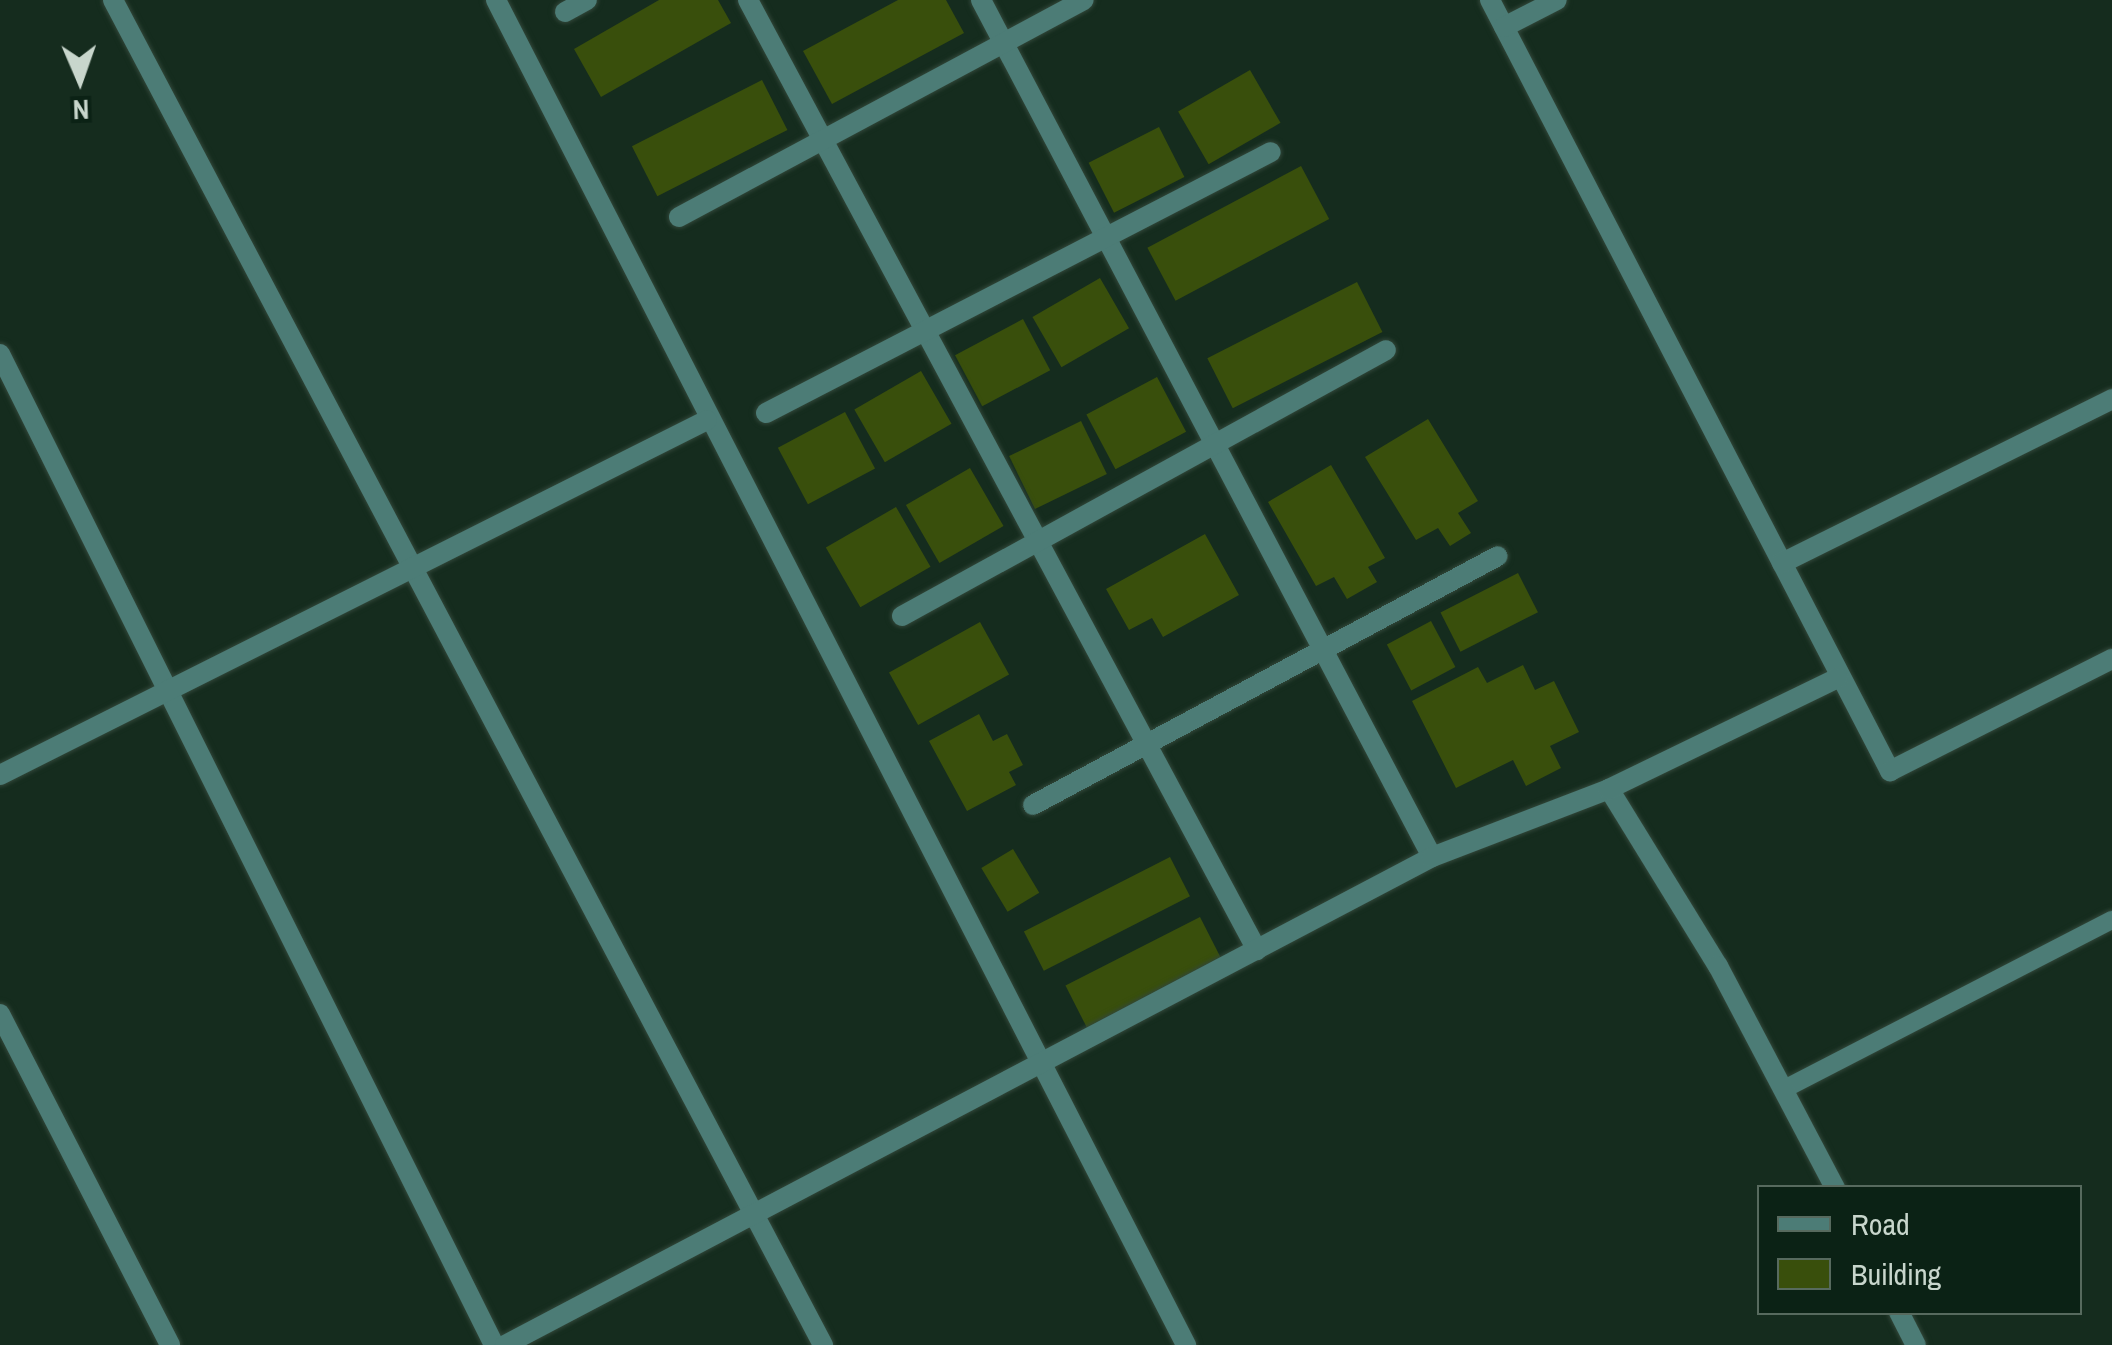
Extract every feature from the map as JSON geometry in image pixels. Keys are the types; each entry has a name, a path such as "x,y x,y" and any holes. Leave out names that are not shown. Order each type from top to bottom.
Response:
{"street":[{"path":"112,0 418,566 823,1345"},
{"path":"496,0 707,420 1186,1345"},
{"path":"565,12 587,0"},
{"path":"748,0 1257,950"},
{"path":"981,0 1432,857"},
{"path":"678,216 1084,0"},
{"path":"1490,0 1838,678 1890,771 2112,658"},
{"path":"1504,28 1557,0"},
{"path":"766,413 1271,152"},
{"path":"902,616 1034,539 1386,350"},
{"path":"0,354 494,1345"},
{"path":"1782,563 2112,398"},
{"path":"0,774 707,420"},
{"path":"1033,805 1143,741 1498,556"},
{"path":"505,1345 1432,857 1609,789 1838,678"},
{"path":"1609,789 1784,1089 1833,1185"},
{"path":"0,1014 170,1345"},
{"path":"1901,1315 1916,1345"}],"lane":[{"path":"1784,1089 2112,920"}],"building":[{"path":"659,0 718,0 731,23 601,97 574,49"},
{"path":"898,0 946,0 964,33 832,104 803,51"},
{"path":"1250,70 1280,123 1209,164 1178,112"},
{"path":"762,80 787,130 657,196 632,146"},
{"path":"1159,127 1184,177 1114,213 1089,163"},
{"path":"1301,166 1329,219 1176,301 1147,248"},
{"path":"1100,278 1129,328 1061,367 1032,317"},
{"path":"1357,282 1382,332 1233,408 1207,358"},
{"path":"1023,319 1050,370 982,406 955,355"},
{"path":"921,371 952,424 885,462 854,410"},
{"path":"1157,377 1186,432 1115,469 1086,415"},
{"path":"845,412 875,469 808,504 778,448"},
{"path":"1428,419 1478,501 1458,513 1471,533 1450,546 1438,528 1416,540 1365,457"},
{"path":"1081,421 1107,474 1035,509 1009,456"},
{"path":"1331,465 1385,558 1368,567 1377,582 1347,599 1334,577 1316,586 1268,502"},
{"path":"970,468 1004,526 939,563 906,505"},
{"path":"896,507 930,567 860,607 826,548"},
{"path":"1205,534 1239,595 1163,637 1152,618 1129,630 1106,589"},
{"path":"1518,573 1538,612 1460,652 1440,612"},
{"path":"1431,621 1455,667 1411,690 1387,644"},
{"path":"980,622 1009,674 918,725 889,672"},
{"path":"1523,665 1535,690 1554,681 1579,732 1550,746 1561,768 1526,786 1513,760 1456,788 1412,701 1478,667 1487,683"},
{"path":"979,714 993,741 1007,734 1023,765 1009,772 1016,785 967,811 929,741"},
{"path":"1013,849 1039,893 1008,912 981,868"},
{"path":"1170,857 1190,896 1044,971 1024,931"},
{"path":"1200,917 1222,960 1087,1028 1065,986"}]}
